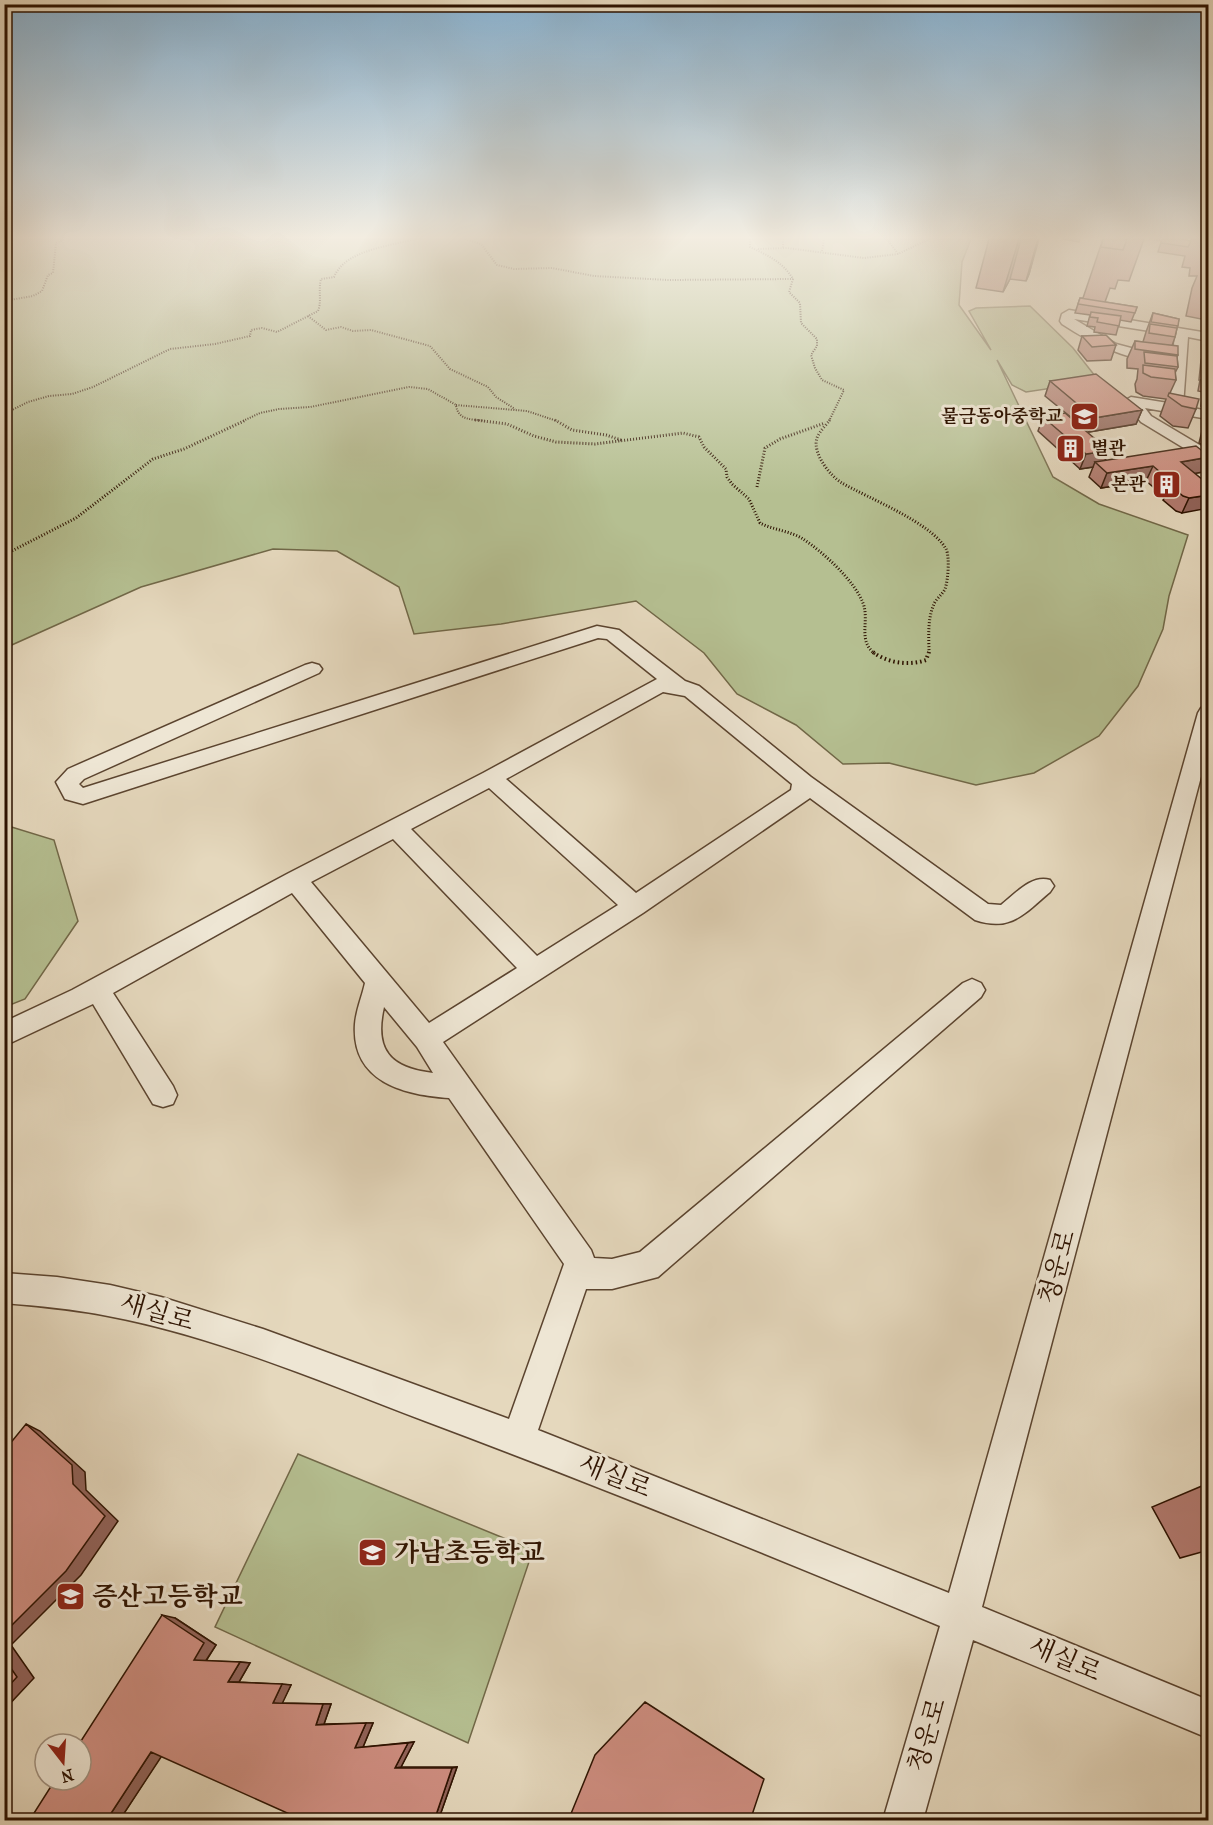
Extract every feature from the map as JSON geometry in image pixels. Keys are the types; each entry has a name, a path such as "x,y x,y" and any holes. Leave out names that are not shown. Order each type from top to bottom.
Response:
{"street":[{"path":"1073,324 1109,348 1125,354 1178,363"},
{"path":"1133,324 1209,337"},
{"path":"1175,408 1182,332"},
{"path":"1209,415 1131,401 1146,419 1209,456"},
{"path":"312,669 76,774 67,782 73,793 83,796 597,632 612,634 678,686 692,691 803,782 983,912 1006,915 1042,885"},
{"path":"4,1035 97,989 295,880 491,778 660,686 678,686"},
{"name":"청운로","path":"903,1821 962,1617 1209,713"},
{"path":"491,778 635,906"},
{"path":"426,1039 635,906 801,794 803,782"},
{"path":"396,828 535,970"},
{"path":"295,880 426,1039 457,1087 580,1261 519,1437"},
{"path":"378,981 368,1032 373,1053 385,1070 405,1080 457,1087"},
{"path":"97,989 163,1095"},
{"path":"576,1273 612,1274 647,1266 972,990"},
{"name":"새실로","path":"4,1288 102,1297 234,1335 519,1437 1209,1719"}],"path":[{"path":"4,414 28,402 49,396 72,394 93,387 170,349 220,343 250,336 251,330 262,328 277,332 292,324"},
{"path":"318,324 326,330 341,327 353,331 371,330 430,346 450,369 489,387 496,397 515,409"},
{"path":"456,405 457,412 463,418 507,424 534,436 556,442 578,444 622,441 683,433 699,437 708,453 720,460 732,484 749,499 760,523 802,538 849,579 863,603 864,640 869,650 881,658 904,663 918,663 926,660 929,653 928,629 934,603 945,589 948,558 946,549 928,531 859,490 842,483 830,473 816,448 817,437 844,395 844,390 840,386 828,384 818,375 811,355 817,346 817,339 802,324"},
{"path":"4,555 76,518 153,459 184,449 260,413 279,409 310,407 410,387 428,389 456,405 487,409 515,409 554,419 572,430 606,435 622,441"},
{"path":"757,487 763,462 762,453 766,446 774,441 814,429 829,421"}],"green space":[{"path":"4,324 973,324 991,350 976,324 1049,324 1073,348 1099,381 1026,392 1012,385 997,360 1053,477 1099,504 1188,535 1169,596 1163,629 1138,686 1099,736 1034,773 976,785 889,763 843,764 796,725 737,694 704,653 636,601 501,624 414,634 399,587 337,551 273,549 141,587 5,648"},
{"path":"5,825 54,840 78,921 25,999 5,1007"},
{"path":"298,1454 533,1550 468,1743 215,1627"}],"building":[{"path":"1150,324 1177,328 1175,337 1149,333"},
{"path":"1106,335 1116,345 1092,347 1082,336"},
{"path":"1135,341 1178,346 1178,355 1135,349"},
{"path":"1144,352 1177,356 1178,367 1145,363"},
{"path":"1207,363 1209,363 1209,373 1206,372"},
{"path":"1143,365 1175,369 1176,380 1151,377 1143,373"},
{"path":"1096,374 1142,410 1094,418 1050,381"},
{"path":"1169,393 1199,399 1196,409 1182,406 1168,396"},
{"path":"1065,413 1109,451 1086,454 1043,417"},
{"path":"1196,446 1209,457 1181,462 1209,485 1209,495 1189,498 1183,496 1170,485 1175,485 1153,466 1107,473 1095,462"},
{"path":"26,1424 72,1465 73,1484 105,1516 66,1571 4,1633 4,1451"},
{"path":"162,1615 204,1643 194,1660 240,1662 228,1682 282,1684 273,1703 323,1704 316,1725 366,1723 355,1748 408,1743 395,1768 452,1768 434,1821 305,1821 151,1752 106,1821 29,1821 47,1792 93,1792 93,1732 87,1732"},
{"path":"4,1658 17,1677 4,1691"},
{"path":"645,1702 764,1779 750,1821 568,1821 595,1755"}],"place":[{"name":"물금동아중학교","path":"1084,416"},
{"name":"별관","path":"1070,448"},
{"name":"본관","path":"1167,484"},
{"name":"가남초등학교","path":"373,1552"},
{"name":"증산고등학교","path":"71,1596"}]}
